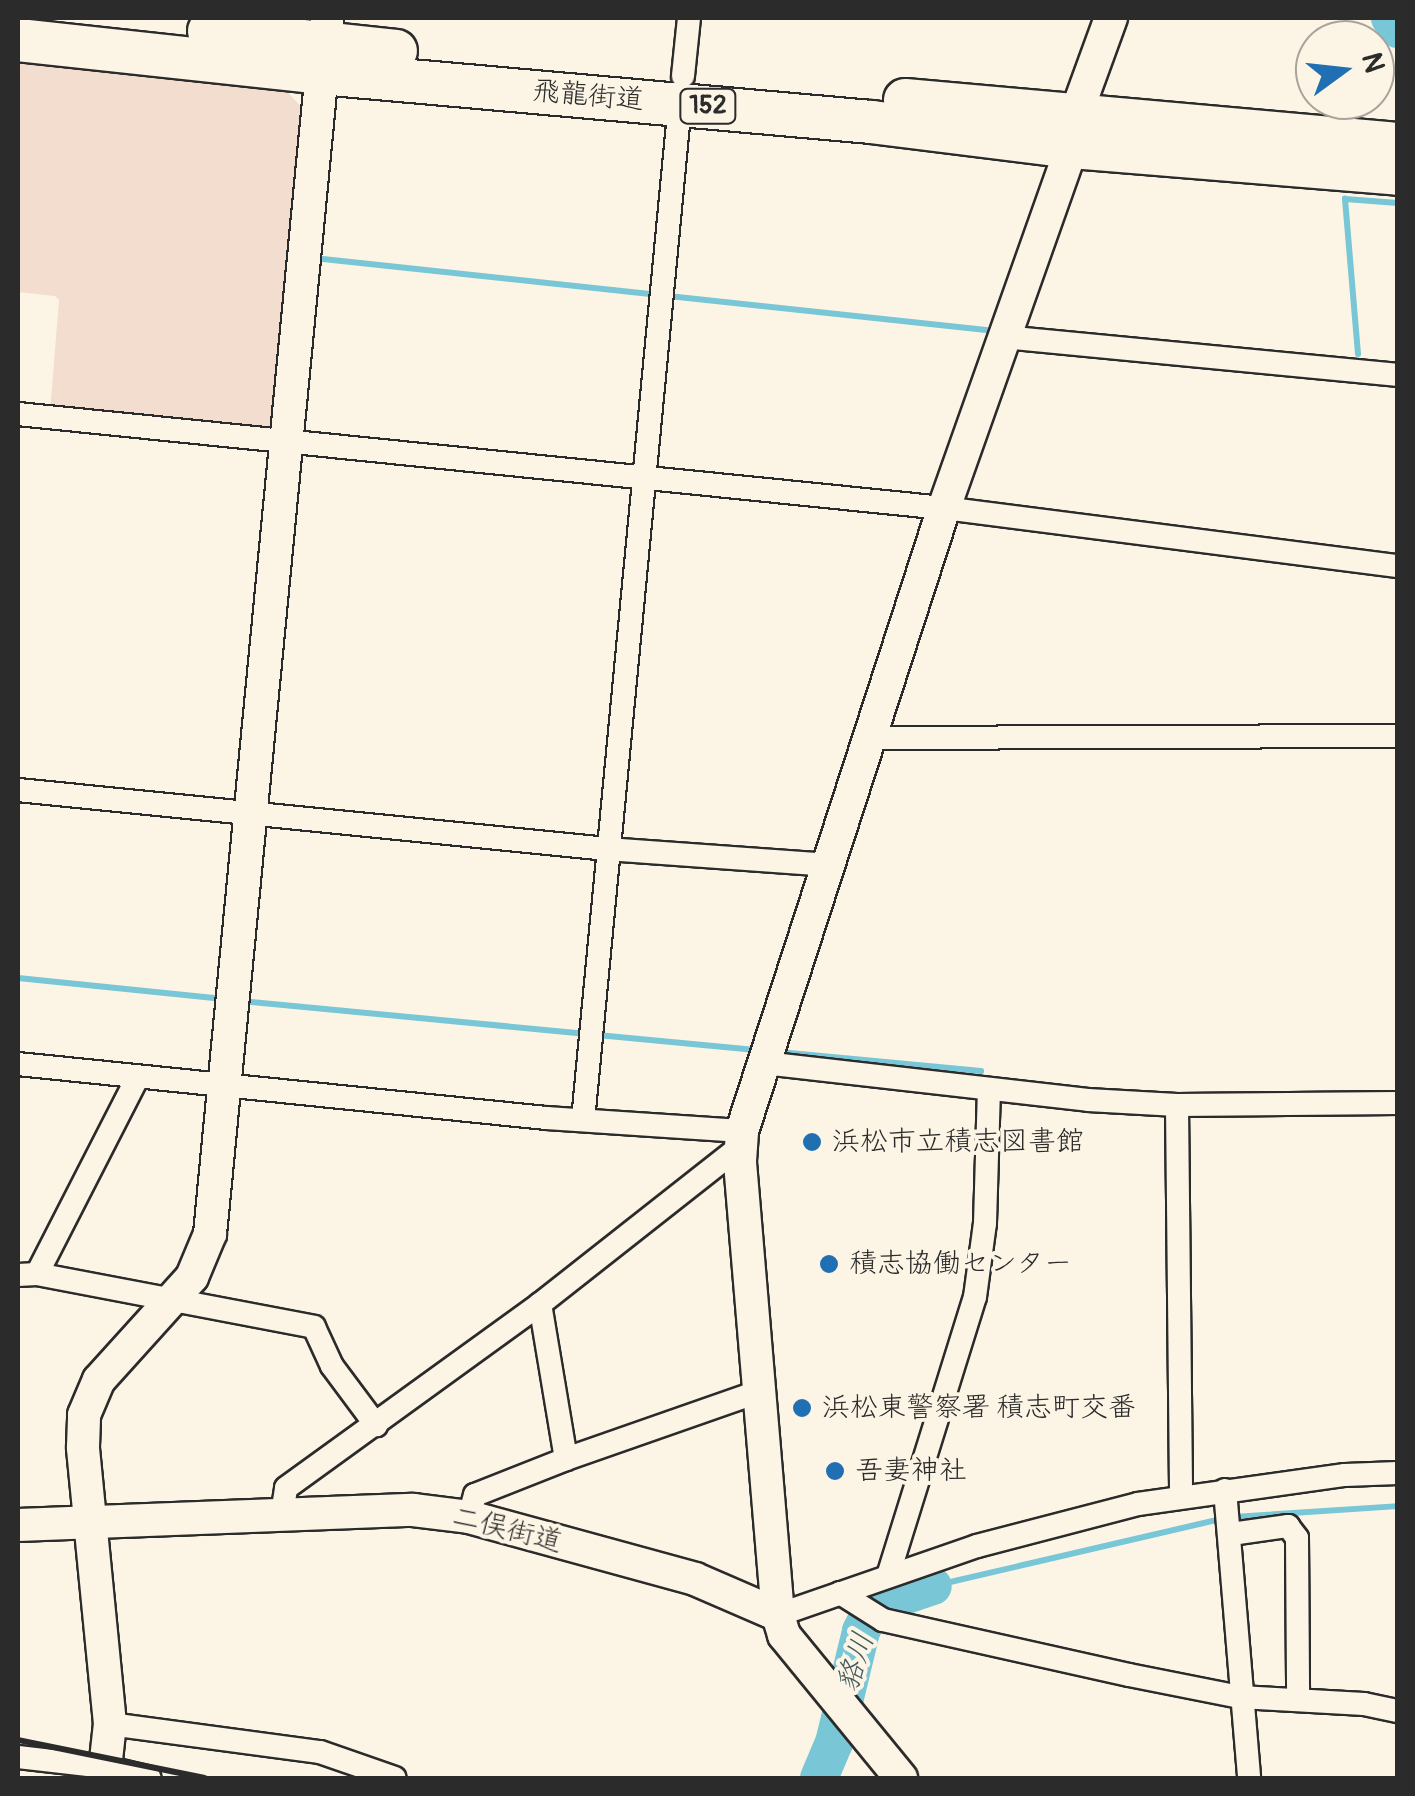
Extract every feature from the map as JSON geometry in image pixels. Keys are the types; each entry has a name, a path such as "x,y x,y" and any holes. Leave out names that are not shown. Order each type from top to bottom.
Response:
{"highway":[{"name":"飛龍街道","path":"79,18 324,44 681,90 1074,130 1398,174"},
{"name":"飛龍街道","path":"18,40 324,44"},
{"name":"飛龍街道","path":"1074,130 1398,144"}],"street":[{"path":"583,1120 689,18"},
{"path":"901,1778 784,1635 778,1615 742,1139 944,508 1111,18"},
{"path":"104,1773 110,1724 84,1416 98,1380 192,1276 210,1234 324,44"},
{"path":"1004,336 1398,375"},
{"path":"18,414 944,508 1398,566"},
{"path":"870,738 1398,736"},
{"path":"18,790 608,849 830,865"},
{"path":"768,1053 989,1091 1177,1106 1398,1103"},
{"path":"18,1064 742,1139"},
{"path":"138,1077 27,1274 314,1327 332,1366 376,1425"},
{"path":"888,1576 975,1298 986,1223 989,1091"},
{"path":"1177,1106 1181,1496"},
{"path":"282,1514 286,1488 540,1304 742,1139"},
{"path":"540,1304 566,1459"},
{"path":"469,1517 475,1495 760,1392"},
{"path":"1229,1515 1345,1475 1398,1473"},
{"path":"778,1615 848,1597 888,1576 977,1546 1181,1496 1229,1515 1288,1526 1297,1538 1298,1700"},
{"name":"二俣街道","path":"18,1524 413,1510 469,1517 695,1579 778,1615"},
{"path":"1229,1515 1248,1778"},
{"path":"848,1597 883,1620 1240,1698 1364,1704 1398,1711"},
{"path":"110,1724 320,1752 395,1778"},
{"path":"18,1757 150,1778"}],"shaded area":[{"path":"18,61 281,85 305,111 272,430 50,412 59,300 55,296 18,292"}],"waterway":[{"path":"1390,18 1398,29"},
{"path":"1358,354 1345,199 1398,203"},
{"path":"323,259 986,330"},
{"path":"18,978 224,999"},
{"path":"241,1001 756,1050"},
{"path":"779,1052 981,1071"},
{"path":"1234,1517 1398,1506"},
{"path":"933,1586 1222,1519"},
{"name":"貉川","path":"819,1778 834,1743 861,1631 874,1606 933,1586"}],"railway":[{"path":"18,1740 204,1778"}],"place":[{"name":"浜松市立積志図書館","path":"812,1142"},
{"name":"積志協働センター","path":"829,1264"},
{"name":"浜松東警察署 積志町交番","path":"802,1408"},
{"name":"吾妻神社","path":"835,1471"}]}
